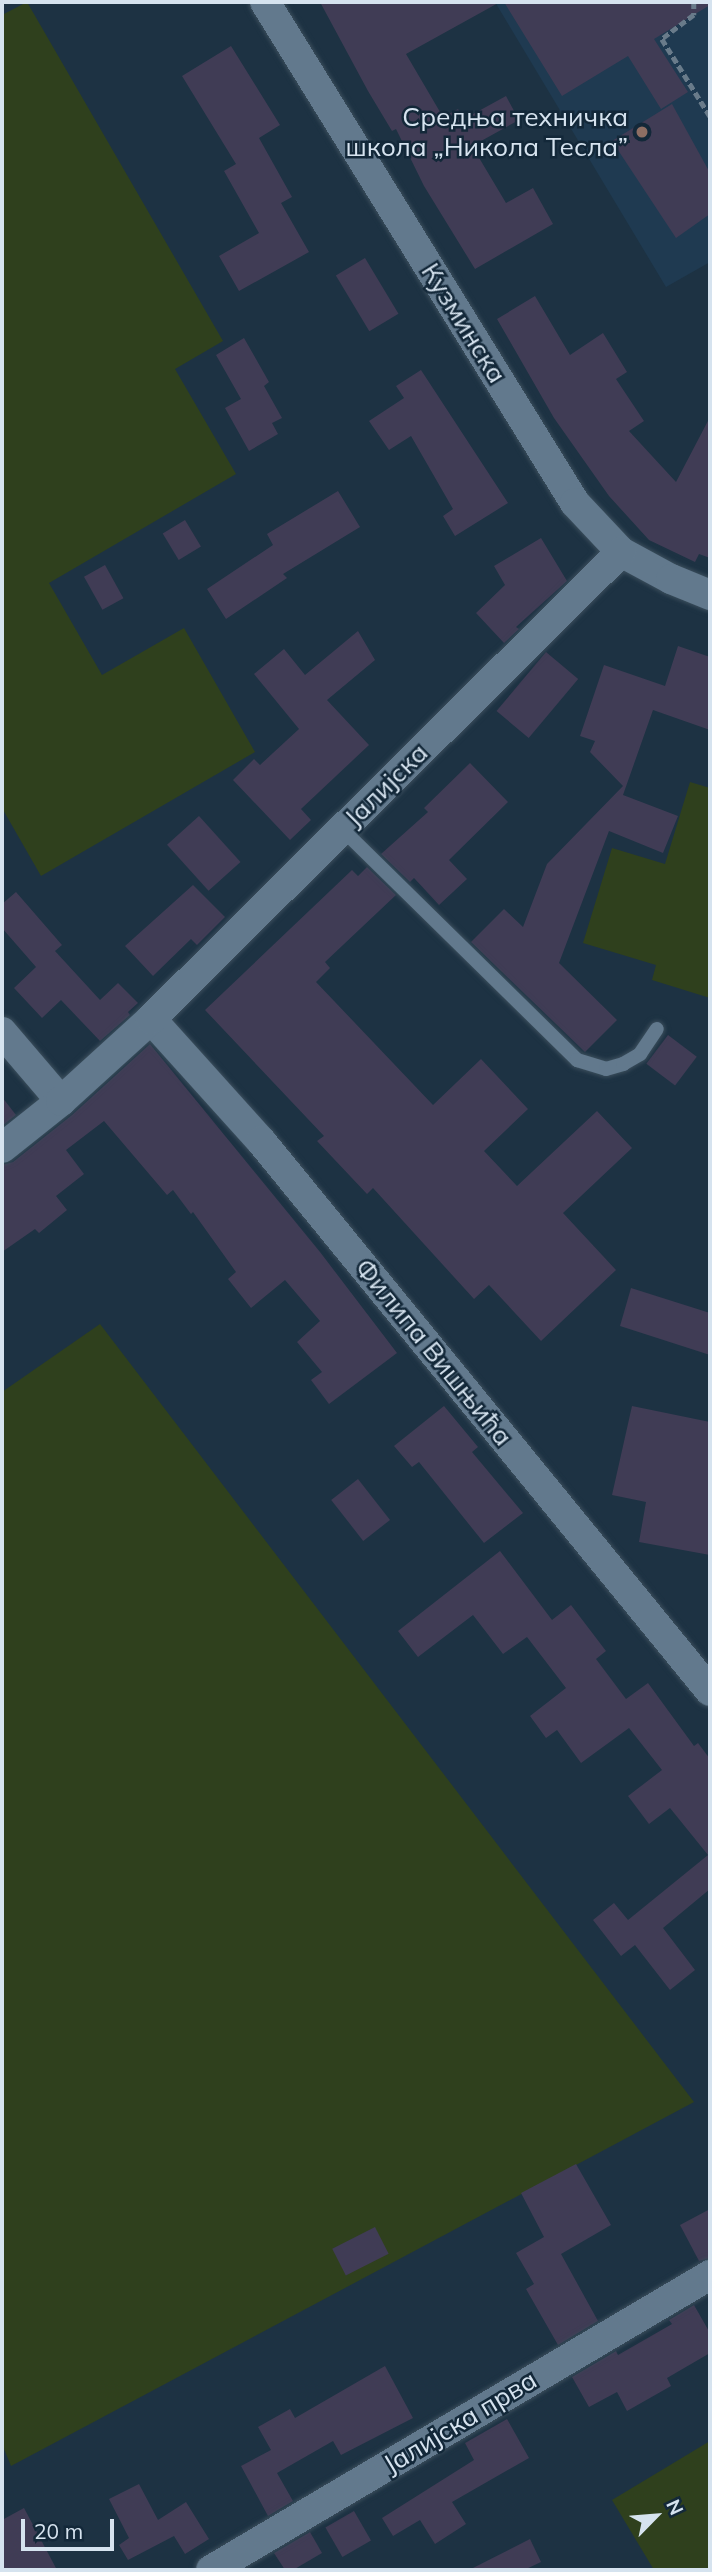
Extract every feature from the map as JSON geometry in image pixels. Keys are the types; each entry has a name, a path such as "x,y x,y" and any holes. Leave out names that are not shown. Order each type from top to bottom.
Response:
{"street":[{"name":"Кузминска","path":"265,2 575,503 621,552 671,579 710,595"},
{"name":"Јалијска","path":"151,1019 621,552"},
{"path":"2,1148 61,1101 151,1019"},
{"name":"Филипа Вишњића","path":"151,1019 261,1140 710,1691"},
{"path":"2,1032 61,1101"},
{"name":"Јалијска прва","path":"211,2570 710,2274"}],"lane":[{"path":"342,829 577,1060 607,1069 623,1064 640,1054 657,1029"}],"path":[{"path":"694,2 694,15 662,39 710,116"}],"shaded area":[{"name":"Средња техничка школа „Никола Тесла”","path":"495,2 710,2 710,262 666,287"}],"green space":[{"path":"27,2 223,341 175,369 236,474 49,583 102,675 184,628 255,752 41,876 2,808 2,15"},
{"path":"690,782 710,788 710,998 652,980 656,965 583,943 612,848 665,864"},
{"path":"100,1324 694,2102 11,2466 2,2444 2,1392"},
{"path":"710,2441 710,2570 654,2570 612,2500"}],"building":[{"path":"320,2 500,2 406,54 443,117 458,109 464,119 506,96 519,120 472,146 506,203 533,188 553,224 475,269 424,186 396,129 392,131 368,91"},
{"path":"504,2 710,2 710,5 654,39 688,92 661,109 628,56 562,96"},
{"path":"231,46 280,125 259,138 292,197 281,203 309,252 239,291 219,256 259,233 224,171 236,164 182,76"},
{"path":"672,104 710,173 710,214 676,238 612,141"},
{"path":"365,258 398,314 369,331 336,276"},
{"path":"535,296 570,355 603,333 627,372 616,379 644,421 629,431 676,482 710,417 710,558 699,554 695,562 649,540 609,496 554,418 497,319"},
{"path":"244,338 269,382 264,386 282,418 272,423 278,434 249,451 225,408 241,399 216,355"},
{"path":"421,370 508,503 455,536 443,516 453,509 411,436 389,450 369,421 404,398 396,386"},
{"path":"338,491 360,527 283,574 287,578 226,619 207,589 273,545 267,534"},
{"path":"185,520 201,547 179,560 163,533"},
{"path":"541,538 567,581 516,627 519,629 504,643 476,613 505,585 494,566"},
{"path":"105,565 123,598 102,610 84,577"},
{"path":"358,631 375,660 327,700 369,745 301,809 311,820 290,840 233,780 254,759 260,765 299,729 254,674 284,649 305,675"},
{"path":"678,646 710,657 710,730 653,710 623,795 678,816 663,853 609,831 559,963 617,1020 585,1052 471,942 504,909 523,927 547,864 623,786 590,752 595,741 580,736 604,665 665,686"},
{"path":"546,652 578,679 529,738 497,711"},
{"path":"470,763 508,802 449,860 467,879 439,905 414,878 410,882 381,854 428,812 424,808"},
{"path":"199,816 240,862 209,891 167,845"},
{"path":"367,867 396,895 325,962 330,968 316,982 433,1105 481,1059 528,1109 484,1151 517,1186 597,1111 632,1148 563,1213 616,1270 541,1341 489,1285 474,1299 373,1188 367,1194 317,1141 324,1136 205,1010 352,870 358,876"},
{"path":"193,885 225,917 197,945 191,939 153,976 125,946"},
{"path":"16,892 62,945 55,951 100,1000 118,983 138,1003 128,1012 130,1015 100,1041 61,1000 42,1018 14,988 36,967 2,928 2,904"},
{"path":"668,1035 697,1057 675,1085 646,1064"},
{"path":"150,1044 320,1252 397,1353 329,1404 311,1380 322,1372 297,1342 320,1321 285,1280 251,1308 228,1279 236,1272 193,1212 191,1214 173,1190 167,1195 104,1121 66,1150 84,1174 56,1196 67,1210 39,1233 35,1229 2,1252 2,1165 13,1162 72,1115"},
{"path":"2,1097 16,1115 2,1126"},
{"path":"631,1288 710,1313 710,1355 620,1326"},
{"path":"444,1406 478,1447 472,1452 523,1513 484,1543 419,1462 412,1467 394,1446"},
{"path":"632,1406 710,1422 710,1555 639,1542 646,1502 612,1495"},
{"path":"358,1479 390,1520 363,1541 331,1500"},
{"path":"500,1551 552,1620 571,1605 606,1651 596,1659 626,1699 648,1683 694,1746 698,1743 710,1759 710,1889 663,1928 695,1970 670,1990 635,1945 621,1956 593,1920 614,1903 628,1920 708,1855 670,1808 649,1824 628,1796 662,1770 629,1728 581,1763 557,1730 546,1738 530,1716 566,1688 527,1637 503,1654 473,1615 418,1657 398,1631"},
{"path":"576,2164 611,2225 561,2254 598,2321 558,2345 526,2289 534,2284 516,2253 544,2237 521,2193"},
{"path":"710,2209 710,2258 699,2261 680,2225"},
{"path":"375,2227 389,2254 346,2276 332,2249"},
{"path":"694,2305 710,2333 710,2353 667,2378 671,2386 627,2411 617,2392 589,2407 572,2377 616,2351 618,2355 672,2324 669,2320"},
{"path":"385,2366 413,2418 341,2455 333,2441 277,2473 293,2501 268,2516 241,2466 271,2450 258,2427 290,2409 295,2418"},
{"path":"507,2419 529,2458 452,2502 466,2524 435,2544 420,2520 393,2536 382,2518 474,2460 465,2443"},
{"path":"139,2484 158,2520 186,2502 209,2539 185,2554 174,2536 128,2560 119,2545 129,2538 109,2499"},
{"path":"24,2508 57,2570 2,2570 2,2520"},
{"path":"354,2511 371,2540 342,2557 325,2528"},
{"path":"310,2532 322,2553 293,2570 285,2570 274,2553"},
{"path":"530,2539 541,2562 524,2570 469,2570"}],"place":[{"name":"Средња техничка школа „Никола Тесла”","path":"642,132"}]}
